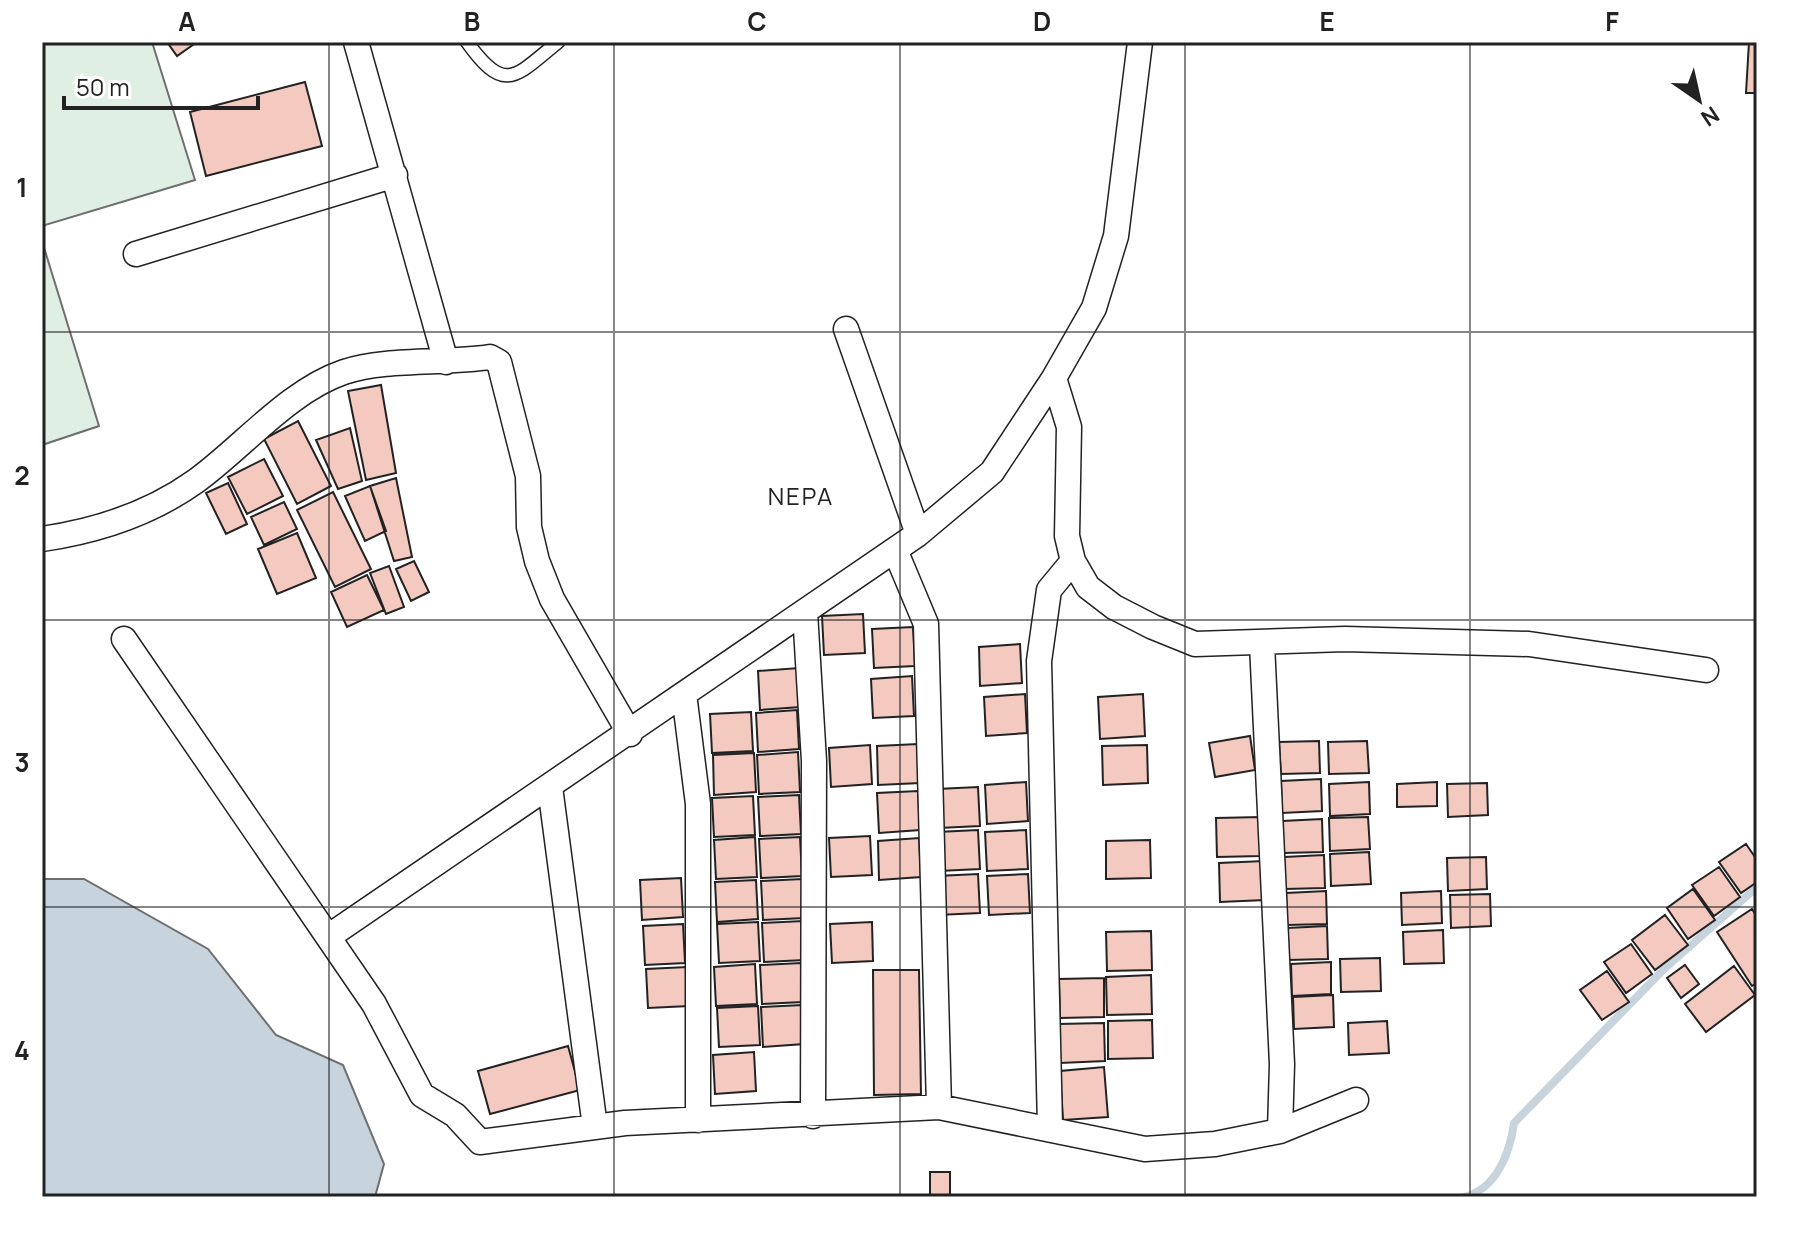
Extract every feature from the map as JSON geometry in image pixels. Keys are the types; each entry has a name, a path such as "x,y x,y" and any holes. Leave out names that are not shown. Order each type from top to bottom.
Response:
{"street":[{"path":"356,42 446,362"},
{"path":"328,937 630,734 918,534 992,472 1054,378 1094,308 1116,236 1140,42"},
{"path":"136,254 395,175"},
{"path":"846,329 918,534"},
{"path":"42,539 76,534 144,512 194,482 290,404 344,372 490,357 499,362 528,476 529,527 537,561 552,599 630,734"},
{"path":"1054,378 1069,427 1067,536 1073,561 1088,587 1114,607 1153,627 1195,644 1345,639 1529,644 1596,652 1632,662 1706,670"},
{"path":"895,550 926,624 939,1107"},
{"path":"1050,1127 1039,661 1049,590 1073,561"},
{"path":"805,612 814,761 813,1116"},
{"path":"124,639 374,1004 422,1095 455,1115 480,1142 595,1127 939,1107 1050,1127 1145,1149 1215,1144 1280,1131 1356,1100"},
{"path":"1262,644 1282,1064 1280,1131"},
{"path":"684,694 698,804 698,1120"},
{"path":"550,787 595,1127"}],"lane":[{"path":"467,42 484,67 507,76 519,74 558,42"}],"green space":[{"path":"42,42 152,42 195,180 42,226"},
{"path":"42,241 99,426 42,445"}],"shaded area":[{"path":"42,879 84,879 208,949 276,1035 343,1065 384,1164 375,1197 42,1197"}],"building":[{"path":"167,42 197,42 177,56"},
{"path":"1749,42 1757,42 1757,93 1746,93"},
{"path":"305,82 322,146 206,176 190,112"},
{"path":"381,385 396,473 366,480 348,391"},
{"path":"298,421 331,486 297,504 264,439"},
{"path":"350,428 362,481 338,489 316,440"},
{"path":"264,459 283,496 247,514 228,477"},
{"path":"396,478 412,557 394,561 370,486"},
{"path":"228,483 247,524 226,534 206,493"},
{"path":"370,486 386,531 365,541 345,496"},
{"path":"333,492 371,569 335,587 297,510"},
{"path":"284,502 297,529 264,545 251,517"},
{"path":"297,533 316,578 277,594 258,549"},
{"path":"414,561 429,592 411,601 396,569"},
{"path":"389,566 404,607 386,614 370,573"},
{"path":"367,575 384,610 347,627 331,592"},
{"path":"863,614 865,653 824,655 822,616"},
{"path":"913,627 915,666 874,668 872,629"},
{"path":"1020,644 1022,683 980,686 979,647"},
{"path":"799,668 801,707 760,710 758,671"},
{"path":"912,676 914,716 873,718 871,679"},
{"path":"1025,694 1027,733 986,736 984,697"},
{"path":"1143,694 1145,736 1100,739 1098,697"},
{"path":"797,710 799,749 758,752 756,713"},
{"path":"751,712 753,751 712,753 710,714"},
{"path":"1250,736 1255,770 1215,777 1209,743"},
{"path":"1319,741 1320,773 1281,774 1279,742"},
{"path":"1367,741 1369,773 1329,774 1328,742"},
{"path":"918,744 920,783 878,785 877,746"},
{"path":"870,745 872,784 831,787 829,748"},
{"path":"1147,745 1148,783 1103,785 1102,746"},
{"path":"798,752 800,792 759,794 757,755"},
{"path":"754,753 756,792 714,795 713,755"},
{"path":"1321,779 1322,811 1282,813 1281,781"},
{"path":"1026,782 1028,821 987,824 985,785"},
{"path":"1369,782 1370,814 1330,816 1329,784"},
{"path":"1437,782 1437,806 1397,807 1397,784"},
{"path":"1487,783 1488,815 1448,817 1447,784"},
{"path":"978,787 980,826 939,828 937,789"},
{"path":"918,791 920,830 879,833 877,793"},
{"path":"799,795 801,834 760,836 758,797"},
{"path":"753,796 755,835 714,837 712,798"},
{"path":"1261,817 1261,856 1217,857 1216,818"},
{"path":"1368,817 1370,849 1330,851 1329,818"},
{"path":"1322,819 1323,852 1284,853 1282,821"},
{"path":"978,830 980,869 939,871 937,832"},
{"path":"1026,830 1028,869 987,871 985,832"},
{"path":"870,836 872,875 831,877 829,838"},
{"path":"755,837 757,877 716,879 714,840"},
{"path":"800,837 802,876 761,878 759,839"},
{"path":"919,838 921,877 879,880 878,841"},
{"path":"1150,840 1151,878 1106,879 1106,841"},
{"path":"1746,844 1757,860 1757,882 1741,893 1719,862"},
{"path":"1369,852 1371,884 1331,886 1330,854"},
{"path":"1324,855 1325,888 1285,889 1284,857"},
{"path":"1486,857 1487,889 1448,891 1447,858"},
{"path":"1264,861 1265,900 1220,902 1219,863"},
{"path":"1719,867 1740,897 1714,916 1692,885"},
{"path":"978,874 980,913 938,915 937,876"},
{"path":"1028,874 1030,913 989,915 987,876"},
{"path":"681,878 683,917 642,920 640,880"},
{"path":"802,879 804,918 763,920 761,881"},
{"path":"756,880 758,919 717,922 715,882"},
{"path":"1693,889 1715,920 1688,939 1667,908"},
{"path":"1326,891 1327,924 1287,925 1286,893"},
{"path":"1441,891 1442,923 1402,925 1401,893"},
{"path":"1490,894 1491,926 1451,928 1450,895"},
{"path":"1752,909 1757,917 1757,983 1752,986 1717,932"},
{"path":"1665,915 1688,945 1655,970 1632,940"},
{"path":"803,921 805,960 764,962 762,923"},
{"path":"758,922 760,961 719,963 717,924"},
{"path":"872,922 873,961 832,963 830,924"},
{"path":"683,924 685,963 645,965 643,926"},
{"path":"1327,926 1328,959 1288,960 1287,928"},
{"path":"1443,930 1444,963 1404,964 1403,932"},
{"path":"1151,931 1152,970 1107,971 1106,932"},
{"path":"1631,944 1652,974 1626,993 1604,962"},
{"path":"1380,958 1381,991 1341,992 1340,959"},
{"path":"1331,962 1331,994 1292,996 1291,964"},
{"path":"801,963 803,1002 762,1004 760,965"},
{"path":"755,964 757,1004 716,1006 714,967"},
{"path":"1685,965 1699,984 1681,998 1667,978"},
{"path":"1734,966 1755,995 1706,1032 1685,1004"},
{"path":"687,967 689,1006 648,1008 646,969"},
{"path":"873,970 919,970 921,1094 874,1095"},
{"path":"1607,971 1629,1002 1602,1020 1580,990"},
{"path":"1151,975 1152,1014 1107,1015 1106,977"},
{"path":"1104,978 1104,1017 1060,1018 1059,979"},
{"path":"1333,995 1334,1027 1294,1029 1293,997"},
{"path":"802,1005 804,1044 763,1047 761,1007"},
{"path":"758,1006 760,1045 719,1047 717,1008"},
{"path":"1152,1020 1153,1058 1108,1059 1108,1021"},
{"path":"1387,1021 1389,1053 1349,1055 1348,1023"},
{"path":"1104,1023 1105,1061 1060,1063 1059,1024"},
{"path":"568,1046 580,1090 490,1114 478,1071"},
{"path":"754,1052 756,1091 715,1094 713,1055"},
{"path":"1104,1067 1108,1117 1063,1120 1060,1071"},
{"path":"930,1172 950,1172 950,1197 930,1197"}],"waterway":[{"path":"1464,1197 1485,1186 1500,1168 1514,1123 1664,969 1757,887"}],"district":[{"name":"NEPA","path":"801,497"}]}
